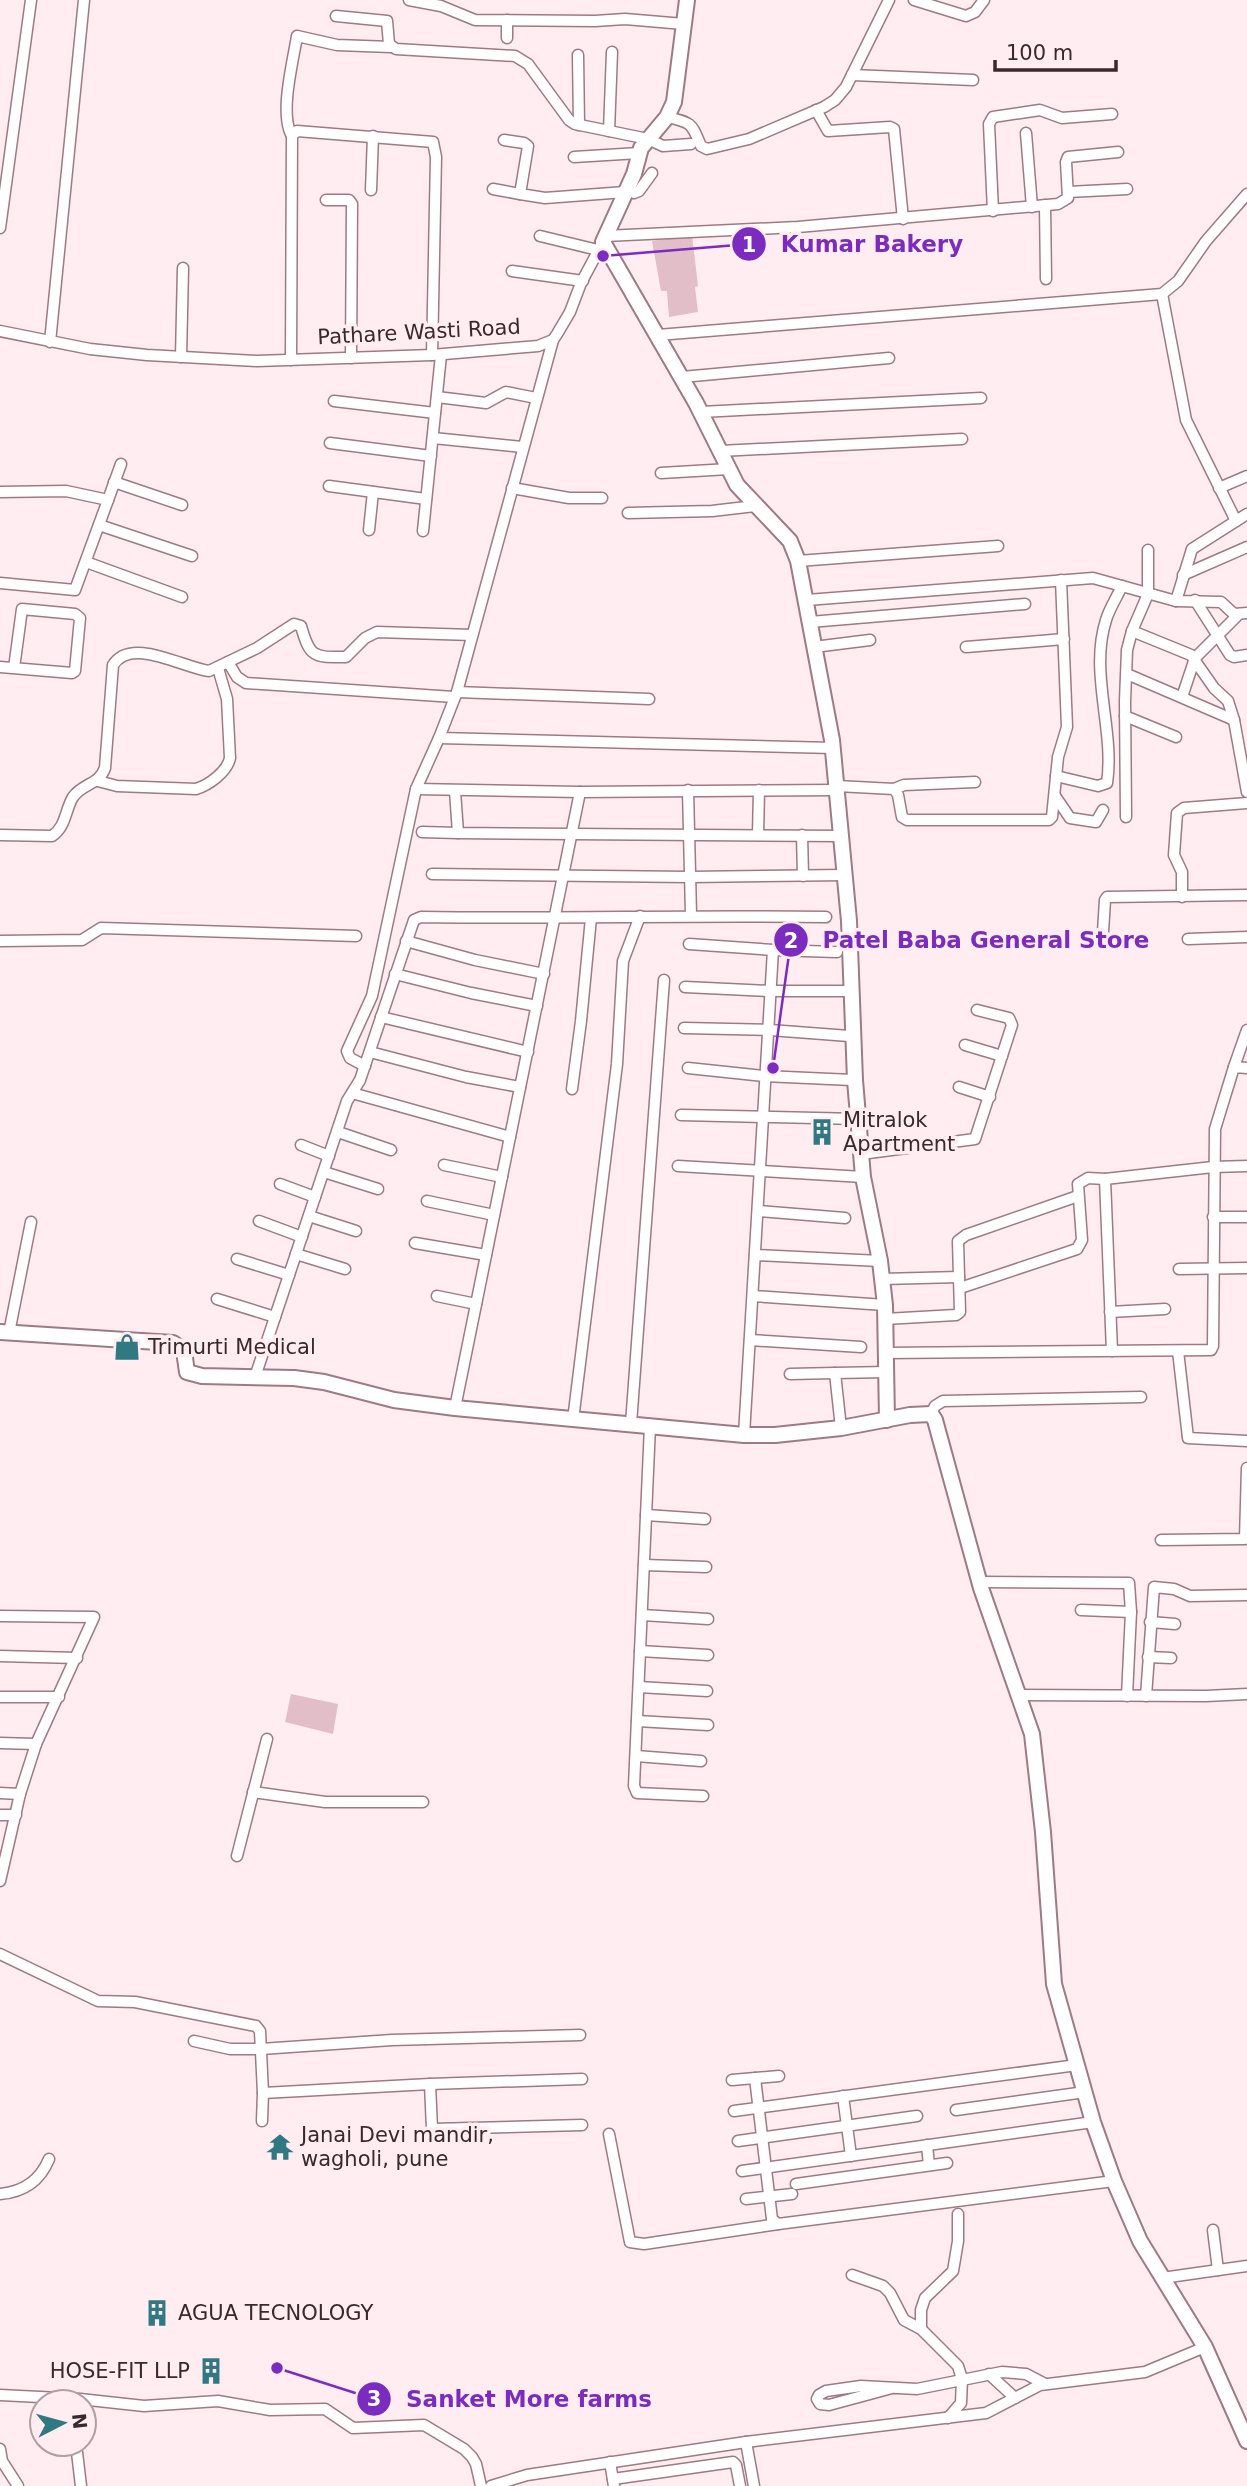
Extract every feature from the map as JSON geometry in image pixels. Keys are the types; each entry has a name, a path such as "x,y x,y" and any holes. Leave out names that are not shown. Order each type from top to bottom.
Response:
{"street":[{"path":"0,228 31,0"},
{"path":"50,342 84,0"},
{"path":"410,0 441,6 475,20 625,19 684,24"},
{"path":"365,1066 350,1058 347,1051 372,996 416,789 455,695 553,340 570,312 626,191 639,153 667,117 674,102 687,0"},
{"path":"667,117 690,123 701,146 707,149 748,139 816,110 842,94 889,0"},
{"path":"914,0 966,16 975,12 984,0"},
{"path":"336,16 387,20 391,47"},
{"path":"506,38 507,20"},
{"path":"291,360 292,136 287,127 287,111 297,36 337,45 515,56 528,64 569,120 579,125 648,139 663,146 691,145"},
{"path":"609,131 612,52"},
{"path":"578,55 579,125"},
{"path":"852,75 973,79"},
{"path":"816,110 828,131 890,127 894,129 903,219"},
{"path":"993,211 989,124 993,117 1040,110 1062,118 1112,114"},
{"path":"292,136 297,131 428,140 435,147 437,397 423,531"},
{"path":"1026,133 1032,207"},
{"path":"371,190 373,136"},
{"path":"504,140 528,146 520,194"},
{"path":"540,236 602,243 1032,207 1064,202 1068,198 1068,157 1118,152"},
{"path":"574,157 639,153"},
{"path":"493,189 545,198 634,192 639,191 652,173"},
{"path":"1068,192 1127,189"},
{"path":"658,335 1162,294 1178,281 1206,241 1247,194"},
{"path":"326,200 349,200 352,204 351,358"},
{"path":"1045,205 1046,279"},
{"path":"602,243 682,377 737,485 790,541 798,561 833,748 845,875 860,1154 880,1261 885,1312 887,1420"},
{"path":"181,357 183,268"},
{"path":"512,271 583,281"},
{"path":"1162,294 1186,420 1236,521"},
{"name":"Pathare Wasti Road","path":"0,331 90,349 257,361 437,355 538,346 553,340"},
{"path":"682,377 889,358"},
{"path":"437,397 485,403 506,392 536,398"},
{"path":"701,412 981,398"},
{"path":"334,401 435,413"},
{"path":"433,438 522,447"},
{"path":"720,452 962,439"},
{"path":"330,443 431,456"},
{"path":"0,583 75,590 121,464"},
{"path":"661,473 729,470"},
{"path":"1219,488 1247,476"},
{"path":"114,482 182,505"},
{"path":"329,486 426,499"},
{"path":"512,488 561,497 601,498"},
{"path":"0,492 66,491 108,500"},
{"path":"369,530 373,492"},
{"path":"628,513 712,511 755,506"},
{"path":"1176,601 1192,550 1247,514"},
{"path":"99,525 192,556"},
{"path":"798,561 998,546"},
{"path":"1183,575 1247,547"},
{"path":"1126,817 1127,650 1148,594 1149,550"},
{"path":"86,562 182,597"},
{"path":"807,600 1093,578 1176,601 1221,602 1243,614 1195,658 1182,697"},
{"path":"894,789 898,794 902,817 907,820 1049,820 1053,813 1058,757 1067,727 1061,580"},
{"path":"1056,776 1098,786 1107,783 1101,645 1107,617 1122,586"},
{"path":"1195,600 1230,655 1247,655"},
{"path":"810,622 1025,604"},
{"path":"0,667 14,668 75,671 80,618 75,614 22,609 14,668"},
{"path":"0,835 52,836 61,827 77,793 98,781 105,768 113,665 117,659 130,653 170,659 209,671 257,648 294,624 302,626 313,653 320,657 346,657 365,638 377,632 472,635"},
{"path":"1132,631 1191,654 1214,688 1228,701 1247,792"},
{"path":"966,648 1064,639"},
{"path":"814,646 870,640"},
{"path":"228,663 237,677 246,683 455,695 649,699"},
{"path":"98,781 117,786 196,789 208,785 228,765 227,699 218,668"},
{"path":"1127,674 1234,720"},
{"path":"1125,716 1176,737"},
{"path":"439,738 833,748"},
{"path":"416,789 580,792 894,789 904,785 975,782"},
{"path":"688,790 691,915"},
{"path":"758,835 760,790"},
{"path":"455,791 458,833"},
{"path":"455,1408 580,792"},
{"path":"1055,796 1062,810 1070,818 1096,822 1103,810"},
{"path":"1182,897 1182,872 1174,855 1177,813 1184,808 1247,803"},
{"path":"422,832 841,836"},
{"path":"803,835 803,876"},
{"path":"432,874 690,877 845,875"},
{"path":"1103,932 1107,897 1247,895"},
{"path":"255,1377 347,1101 360,1080 414,920 421,917 555,919 691,915 826,917"},
{"path":"573,1420 617,1064 623,961 640,916"},
{"path":"572,1089 591,918"},
{"path":"0,941 82,940 101,928 356,936"},
{"path":"1188,939 1247,937"},
{"path":"406,941 475,960 544,974"},
{"path":"689,944 837,952"},
{"path":"744,1435 773,950"},
{"path":"395,974 537,1006"},
{"path":"631,1424 664,980"},
{"path":"685,987 845,991"},
{"path":"860,1154 975,1139 1012,1021 977,1010"},
{"path":"381,1017 528,1052"},
{"path":"684,1028 769,1030 849,1036"},
{"path":"885,1353 1208,1351 1213,1346 1213,1167 1216,1122 1247,1030"},
{"path":"965,1045 1002,1056"},
{"path":"370,1052 466,1077 520,1087"},
{"path":"1234,1066 1247,1068"},
{"path":"688,1068 764,1076 852,1080"},
{"path":"959,1087 990,1097"},
{"path":"352,1093 510,1137"},
{"path":"681,1115 858,1119"},
{"path":"338,1132 391,1150"},
{"path":"301,1145 329,1156"},
{"path":"444,1165 502,1177"},
{"path":"882,1279 960,1282 1077,1249 1082,1240 1078,1196 1079,1184 1083,1179 1247,1166"},
{"path":"678,1167 863,1177"},
{"path":"324,1172 377,1189"},
{"path":"1105,1179 1112,1351"},
{"path":"280,1184 315,1197"},
{"path":"753,1296 885,1312 956,1315 961,1308 957,1247 962,1237 1078,1196"},
{"path":"427,1201 494,1215"},
{"path":"758,1211 845,1218"},
{"path":"309,1216 356,1231"},
{"path":"1213,1217 1247,1217"},
{"path":"258,1221 302,1237"},
{"path":"31,1222 4,1333 173,1343 184,1351 187,1372 202,1376 294,1378 324,1382 394,1400 573,1420 744,1435 775,1435 841,1428 911,1415 930,1414 936,1420 980,1583 1017,1695 1028,1719 1044,1832 1054,1984 1093,2122 1114,2182 1140,2241 1205,2347 1247,2441"},
{"path":"415,1243 486,1255"},
{"path":"296,1254 345,1269"},
{"path":"755,1255 880,1261"},
{"path":"237,1259 289,1275"},
{"path":"1179,1269 1247,1268"},
{"path":"437,1296 476,1304"},
{"path":"217,1299 275,1317"},
{"path":"1110,1312 1165,1309"},
{"path":"750,1340 861,1347"},
{"path":"1178,1351 1188,1438 1247,1441"},
{"path":"790,1374 886,1372"},
{"path":"835,1373 841,1428"},
{"path":"930,1414 935,1406 943,1401 1141,1397"},
{"path":"650,1426 634,1786 637,1793 703,1796"},
{"path":"1161,1540 1245,1539 1247,1468"},
{"path":"646,1515 705,1519"},
{"path":"644,1565 706,1567"},
{"path":"980,1583 1126,1583 1131,1586 1127,1696"},
{"path":"1146,1696 1153,1590 1157,1586 1190,1596 1247,1595"},
{"path":"1081,1610 1131,1612"},
{"path":"642,1615 708,1619"},
{"path":"0,1616 94,1617 36,1744 16,1815 5,1842 0,1881"},
{"path":"1150,1622 1175,1624"},
{"path":"640,1651 708,1655"},
{"path":"0,1656 77,1658"},
{"path":"1148,1657 1171,1658"},
{"path":"639,1687 708,1691"},
{"path":"1017,1695 1247,1694"},
{"path":"0,1697 59,1697"},
{"path":"637,1721 708,1725"},
{"path":"237,1856 267,1739"},
{"path":"0,1744 36,1744"},
{"path":"636,1756 701,1761"},
{"path":"254,1792 325,1802 423,1802"},
{"path":"0,1793 20,1794"},
{"path":"0,1815 16,1815"},
{"path":"0,1954 98,2001 135,2002 257,2026 261,2049 262,2121"},
{"path":"194,2041 230,2049 261,2049 392,2040 580,2035"},
{"path":"734,2111 1077,2065"},
{"path":"732,2080 779,2076"},
{"path":"755,2078 772,2220 778,2224"},
{"path":"263,2093 430,2084 582,2080"},
{"path":"430,2084 432,2129 582,2124"},
{"path":"956,2110 1085,2092"},
{"path":"843,2096 851,2156"},
{"path":"738,2141 917,2116"},
{"path":"742,2171 1093,2122"},
{"path":"609,2134 630,2242 644,2244 778,2224 1114,2182"},
{"path":"927,2145 929,2165"},
{"path":"0,2193 30,2185 43,2174 49,2159"},
{"path":"746,2199 947,2163"},
{"path":"921,2329 921,2310 925,2298 953,2270 958,2241 958,2214"},
{"path":"1213,2230 1218,2270"},
{"path":"1162,2278 1247,2266"},
{"path":"852,2274 883,2286 890,2293 904,2320 921,2329 958,2365 962,2379 961,2403 947,2418"},
{"path":"491,2486 543,2473 610,2462 746,2442 986,2413 1045,2384 1145,2372 1205,2347"},
{"path":"892,2388 829,2405 820,2404 817,2399 826,2391 874,2385 917,2389 989,2374 1026,2374 1045,2384"},
{"path":"989,2374 1015,2398"},
{"path":"0,2395 28,2397"},
{"path":"98,2402 144,2406 218,2401 270,2410 316,2408 331,2412 353,2428 424,2425 464,2449 472,2457 481,2486"},
{"path":"746,2442 754,2486"},
{"path":"0,2449 2,2461 18,2486"},
{"path":"78,2458 81,2486"},
{"path":"610,2462 613,2482 733,2462 740,2486"},
{"path":"543,2473 545,2486"}],"shaded area":[{"path":"692,235 698,312 669,317 667,291 661,291 652,241"},
{"path":"291,1694 338,1704 333,1734 285,1722"}],"place":[{"name":"Kumar Bakery","path":"603,256"},
{"name":"Patel Baba General Store","path":"773,1068"},
{"name":"Mitralok Apartment","path":"822,1132"},
{"name":"Trimurti Medical","path":"127,1347"},
{"name":"Janai Devi mandir, wagholi, pune","path":"280,2147"},
{"name":"AGUA TECNOLOGY","path":"157,2313"},
{"name":"Sanket More farms","path":"277,2368"},
{"name":"HOSE-FIT LLP","path":"211,2371"}]}
